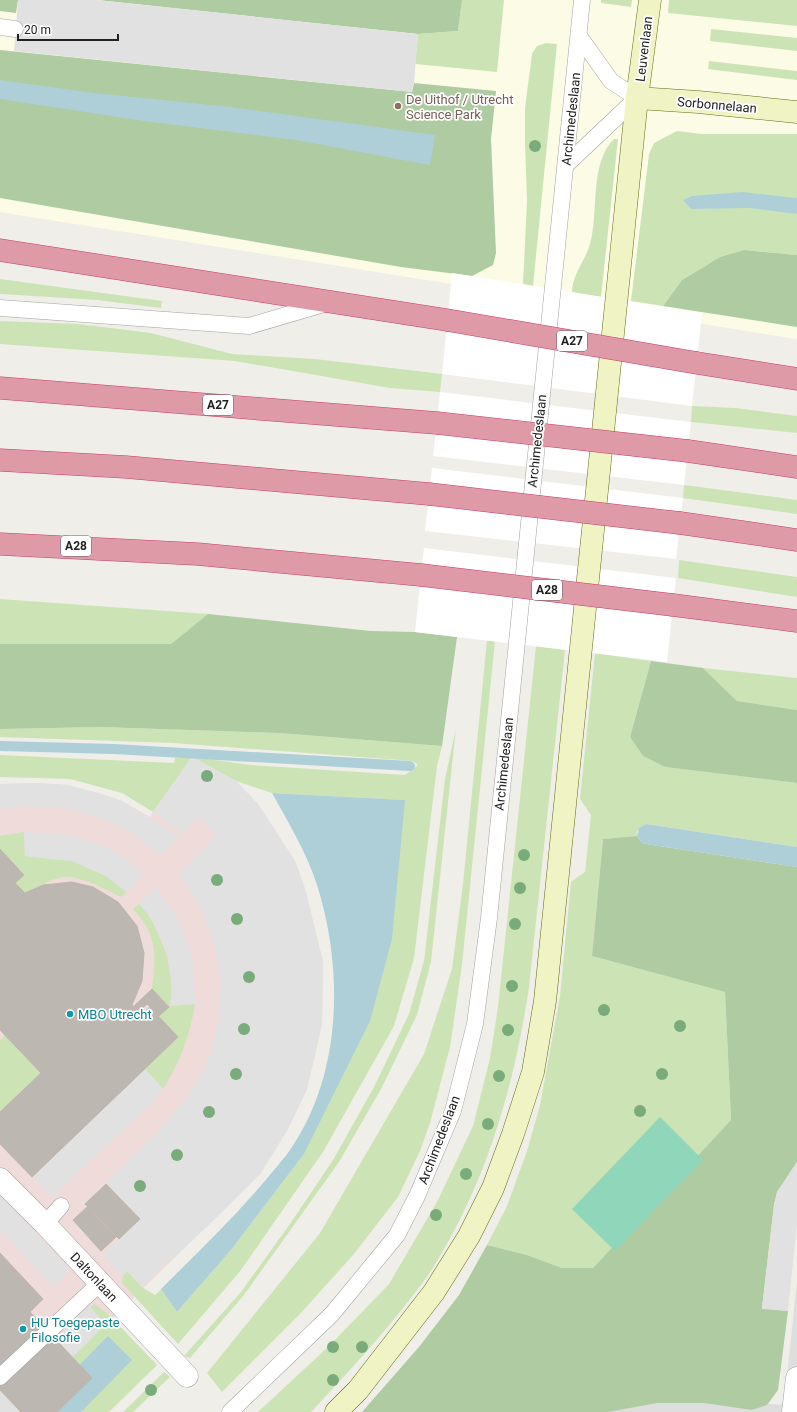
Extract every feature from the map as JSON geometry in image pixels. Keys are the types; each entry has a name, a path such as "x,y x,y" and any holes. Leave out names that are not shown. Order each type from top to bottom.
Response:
{"highway":[{"name":"A27","path":"0,250 332,301 797,379"},
{"name":"A27","path":"0,388 437,423 688,451 797,467"},
{"path":"0,460 126,467 429,494 680,523 797,540"},
{"name":"A28","path":"0,544 189,553 421,575 797,621"}],"main road":[{"name":"Leuvenlaan","path":"637,98 650,0"},
{"name":"Sorbonnelaan","path":"637,98 698,102 797,112"},
{"path":"336,1412 358,1390 434,1292 469,1236 493,1188 514,1134 533,1072 545,1001 637,98"}],"street":[{"name":"Daltonlaan","path":"0,1179 45,1224 187,1376"},
{"path":"793,1412 797,1378"}],"lane":[{"path":"579,36 582,0"},
{"name":"Sorbonnelaan","path":"579,36 611,82 637,98"},
{"name":"Archimedeslaan","path":"230,1412 332,1314 397,1235 417,1196 454,1111 475,1024 489,918 579,36"},
{"path":"566,165 637,98"},
{"name":"A27","path":"0,308 249,326 332,301"},
{"path":"45,1224 61,1206"},
{"path":"0,1377 100,1283"}],"shaded area":[{"name":"De Uithof / Utrecht Science Park","path":"0,0 797,0 797,339 0,212"},
{"path":"18,0 97,0 418,34 414,83 412,92 14,51"},
{"path":"192,757 236,781 258,804 295,861 305,889 323,962 322,1024 307,1089 288,1129 260,1174 215,1219 142,1287 127,1271 123,1276 102,1255 140,1219 105,1182 155,1134 180,1106 196,1082 210,1056 219,1017 221,979 214,943 202,911 189,888 178,874 217,835 198,817 182,834 153,812"},
{"path":"236,781 258,804 295,861 305,889 323,962 322,1024 307,1089 288,1129 260,1174 17,1412 0,1412 0,784 36,783 67,785 122,801 150,817 153,812"},
{"path":"36,783 67,785 122,801 179,836 160,855 126,829 98,817 64,808 26,806 0,809 0,784"},
{"path":"24,832 62,834 83,839 105,847 127,859 144,875 126,892 106,876 72,861 25,856"},
{"path":"156,887 178,920 192,954 195,1004 170,1006 172,988 168,957 150,916 139,904"},
{"path":"145,1069 163,1089 151,1104 52,1197 32,1177"},
{"path":"797,1162 797,1223 788,1311 762,1309 774,1205 777,1192"},
{"path":"0,1194 70,1270 53,1287 0,1230"},
{"path":"797,1281 797,1412 587,1412 617,1401 709,1398 784,1405"},
{"path":"88,1306 106,1324 17,1412 0,1412 0,1393"}],"green space":[{"path":"0,0 18,0 16,13 0,11"},
{"path":"97,0 462,0 458,31 418,34"},
{"path":"462,0 504,0 497,72 415,64 418,34 458,31"},
{"path":"601,0 632,0 631,7 601,3"},
{"path":"669,0 797,0 797,26 668,13"},
{"path":"711,29 797,38 797,51 710,41"},
{"path":"546,43 557,44 533,286 523,284 527,201 525,108 532,54 537,46"},
{"path":"0,50 412,92 414,83 496,91 491,139 496,253 493,265 472,276 401,267 0,198"},
{"path":"709,61 797,71 797,80 708,69"},
{"path":"677,131 702,134 797,134 797,255 744,250 720,257 682,280 663,306 631,301 649,154 654,143"},
{"path":"614,139 618,139 601,297 572,292 576,274 588,250 593,232 596,189 601,161 606,149"},
{"path":"744,250 797,255 797,327 663,306 682,280 720,257"},
{"path":"0,279 162,301 161,308 97,300 0,294"},
{"path":"0,321 78,324 151,333 232,354 315,359 442,374 440,392 390,388 235,361 0,344"},
{"path":"692,406 735,408 797,416 797,433 691,422"},
{"path":"684,485 797,500 797,514 683,498"},
{"path":"679,560 797,577 797,597 678,578"},
{"path":"0,599 208,614 171,644 0,644"},
{"path":"208,614 371,631 415,632 457,637 442,746 279,733 101,727 0,729 0,644 171,644"},
{"path":"487,640 495,641 462,965 450,1047 430,1123 420,1151 398,1197 354,1254 300,1314 222,1392 207,1373 320,1233 424,1054 452,969 463,884"},
{"path":"536,646 565,650 529,987 523,1025 506,1098 482,1170 450,1238 428,1275 384,1331 336,1386 311,1412 258,1412 329,1346 389,1284 437,1202 473,1126 490,1058 498,1007"},
{"path":"595,653 651,661 630,737 643,756 665,767 797,783 797,847 646,824 637,831 637,836 603,839 592,956 725,992 731,1120 593,1268 562,1268 527,1255 487,1245 507,1206 527,1151 540,1105 560,996 571,882 585,872 591,815 580,799"},
{"path":"651,661 703,668 737,701 797,710 797,783 665,767 643,756 630,737"},
{"path":"703,668 797,678 797,710 737,701"},
{"path":"101,727 279,733 442,746 437,766 414,958 394,1026 323,1152 241,1270 178,1344 122,1283 123,1276 127,1271 142,1287 155,1295 161,1289 177,1312 231,1250 304,1154 405,800 272,793 236,781 192,757 251,765 405,775 418,765 413,761 173,743 0,737 0,729"},
{"path":"456,728 431,962 417,1015 381,1089 339,1162 244,1295 190,1358 184,1356 241,1292 292,1221 333,1160 374,1087 409,1014 424,961 445,779"},
{"path":"0,755 174,763 175,758 192,757 153,812 122,793 70,779 0,777"},
{"path":"24,832 25,856 72,861 106,876 126,892 121,897 86,881 65,877 50,881 25,893 15,883 24,874 0,849 0,836"},
{"path":"637,836 642,843 646,844 797,867 797,1162 777,1192 774,1205 762,1308 788,1311 778,1390 767,1405 752,1410 704,1403 657,1403 608,1412 362,1412 419,1347 459,1295 487,1245 527,1255 562,1268 593,1268 731,1120 725,992 592,956 603,839"},
{"path":"139,904 155,927 166,952 169,965 171,1006 195,1004 184,1048 163,1089 145,1069 178,1037 159,1016 169,1006 152,989 154,965 153,946 147,928 133,909"},
{"path":"5,1035 41,1073 0,1112 0,1041"},
{"path":"660,1117 703,1160 615,1251 572,1209"},
{"path":"95,1304 112,1318 157,1365 109,1412 17,1412 106,1324 90,1307"},
{"path":"164,1372 170,1377 133,1412 123,1412"}],"water":[{"path":"0,80 94,93 230,107 435,135 430,165 296,140 144,121 0,99"},
{"path":"742,192 797,198 797,214 750,208 691,209 683,200 692,196"},
{"path":"272,793 405,800 392,939 370,1021 304,1154 231,1250 177,1312 161,1289 216,1234 256,1191 288,1153 307,1121 320,1089 329,1056 333,1021 334,986 326,918 317,885 308,861"},
{"path":"646,824 797,847 797,867 642,843 637,836 639,828"},
{"path":"108,1336 132,1360 81,1412 33,1412"}],"pier":[{"path":"452,273 702,313 692,406 442,374"},
{"path":"440,392 691,422 684,485 433,456"},
{"path":"432,468 683,498 676,559 425,531"},
{"path":"424,548 676,578 667,662 415,632"}],"building":[{"name":"MBO Utrecht","path":"0,849 24,875 15,883 25,893 43,885 72,882 93,887 118,902 137,926 144,953 142,981 132,1005 133,1007 152,989 169,1007 159,1016 150,1007 178,1037 32,1177 0,1144 0,1112 41,1073 0,1030","holes":["147,1004 150,1007 141,1015 139,1012"]},
{"path":"106,1184 140,1219 119,1239 85,1204"},
{"path":"87,1207 116,1237 101,1251 73,1220"},
{"name":"HU Toegepaste Filosofie","path":"0,1253 43,1299 30,1312 92,1378 57,1412 21,1412 0,1390"}],"waterway":[{"path":"0,746 114,749 410,766"}],"place":[{"name":"De Uithof / Utrecht Science Park","path":"398,106"},
{"name":"MBO Utrecht","path":"70,1014"},
{"name":"HU Toegepaste Filosofie","path":"23,1329"}]}
